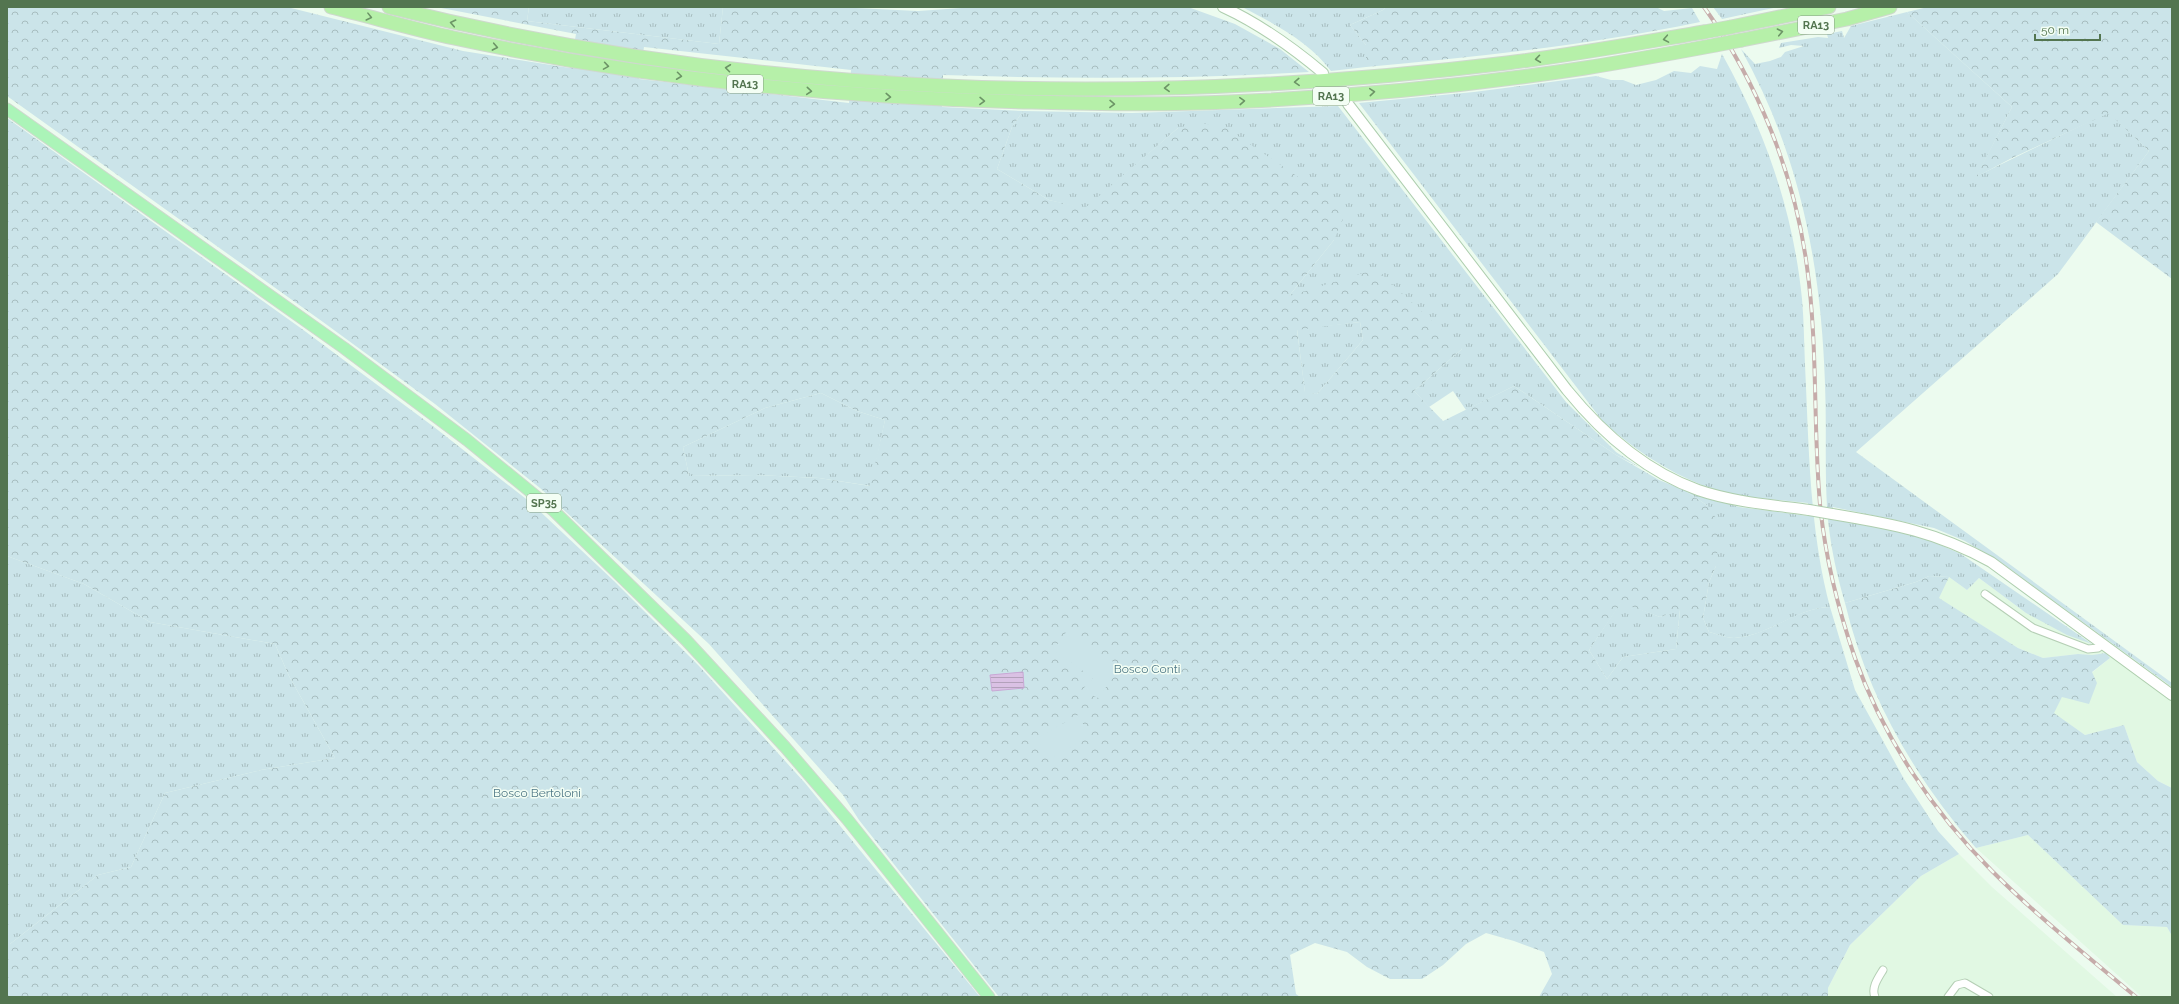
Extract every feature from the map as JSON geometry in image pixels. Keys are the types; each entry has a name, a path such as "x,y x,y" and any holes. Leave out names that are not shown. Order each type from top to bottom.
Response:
{"highway":[{"name":"RA13","path":"331,7 451,38 641,72 850,95 943,100 1126,104 1227,102 1327,96 1442,86 1571,70 1742,40 1847,19 1890,7"},
{"name":"RA13","path":"390,7 450,22 574,46 780,74 851,80 943,85 1124,90 1322,81 1508,63 1578,54 1704,32 1829,7"}],"main road":[{"path":"1223,7 1275,36 1323,73"},
{"path":"1348,104 1567,390 1603,430 1640,460 1668,477 1698,490 1728,498 1898,525 1930,534 1969,550 1991,562 2172,694"},
{"name":"SP35","path":"7,109 344,348 467,440 554,511 686,640 785,747 847,819 989,997"}],"street":[{"path":"1985,594 2033,628 2088,649 2098,648 2103,644"},
{"path":"1874,997 1873,993 1876,981 1883,970"},
{"path":"1948,997 1957,985 1965,983 1989,997"}],"shaded area":[{"path":"1949,577 1967,590 1979,578 2026,613 2092,644 2106,639 2172,687 2172,788 2158,781 2137,762 2124,725 2085,735 2053,713 2062,697 2110,658 2106,653 2092,655 2078,654 2043,658 2018,648 1938,598"},
{"path":"1023,672 1024,688 992,691 990,675"},
{"path":"2028,835 2123,925 2167,927 2172,936 2172,997 2142,997 1976,848"},
{"path":"1959,854 1992,887 2117,997 1828,997 1828,988 1850,945 1921,876"}],"green space":[{"name":"Bosco Conti","path":"7,7 287,7 463,51 570,68 576,34 436,7 529,7 527,21 719,44 723,7 835,7 918,11 976,7 1188,7 1235,24 1280,49 1309,72 1126,78 943,75 942,107 1023,111 1012,127 997,169 1049,200 1085,208 1178,128 1199,123 1223,126 1347,210 1334,240 1289,296 1376,269 1462,349 1414,391 1443,421 1514,386 1616,455 1659,480 1684,490 1708,506 1718,521 1716,566 1709,582 1703,618 1709,632 1731,638 1747,636 1771,628 1805,612 1830,607 1855,690 1904,779 1938,831 1959,854 1921,876 1850,945 1828,988 1828,997 1539,997 1552,974 1544,952 1486,933 1466,944 1443,965 1422,979 1390,979 1367,967 1347,952 1315,943 1290,955 1296,994 1300,997 999,997 859,820 843,795 709,644 540,488 435,404 7,96","holes":["644,47 851,70 849,103 639,79","1360,322 1363,340 1317,394 1305,392 1297,330","821,393 857,411 885,420 870,486 819,478 755,475 689,476 683,447 765,408","1621,603 1660,617 1680,610 1676,649 1623,657 1607,679 1589,650"]},
{"path":"529,7 723,7 719,44 527,21"},
{"path":"1242,7 1386,7 1383,10 1350,25 1366,45 1366,67 1331,71 1313,51 1302,42"},
{"path":"1386,7 1656,7 1664,11 1692,8 1700,22 1575,44 1450,59 1366,67 1366,45 1350,25 1383,10"},
{"path":"1713,7 1778,7 1722,19"},
{"path":"1928,7 2172,7 2172,279 2096,222 2149,151 2109,113 2010,159 1976,177 2012,107 1907,12"},
{"path":"1907,12 2012,107 1977,176 2109,112 2149,151 2058,274 1856,452 2172,683 2172,687 2002,563 1965,541 1934,528 1833,507 1832,519 1897,530 1929,540 1961,554 2092,644 2067,635 2026,613 1979,578 1967,590 1949,577 1929,576 1916,582 1845,603 1839,583 1828,520 1826,486 1826,401 1823,340 1812,253 1804,211 1778,129 1761,89 1741,49 1755,64 1770,61 1781,57 1785,52 1804,46 1791,45 1779,48 1781,43 1818,37 1828,38 1827,34 1842,31 1844,38 1851,26"},
{"path":"1722,54 1764,142 1775,172 1792,234 1803,307 1809,456 1814,517 1823,577 1830,607 1806,612 1771,628 1747,636 1734,638 1709,632 1703,618 1709,582 1716,566 1708,506 1684,490 1739,507 1808,516 1808,503 1728,493 1702,485 1676,473 1650,458 1604,423 1359,103 1474,92 1596,76 1611,80 1623,80 1636,85 1656,80 1674,71 1691,73 1700,66 1717,69"},
{"path":"1338,106 1566,402 1616,452 1639,467 1616,455 1514,386 1466,410 1453,391 1429,407 1414,391 1462,349 1289,296 1334,240 1178,128 1085,209 1049,200 997,169 1012,127 1023,111 1132,113"},
{"name":"Bosco Bertoloni","path":"7,118 302,329 434,427 530,502 614,581 699,666 805,783 980,997 7,997 7,944 10,944 98,875 131,867 165,793 261,770 335,758 289,676 275,644 150,622 84,584 7,556"},
{"path":"1360,322 1363,340 1317,394 1305,393 1297,329"},
{"path":"821,393 857,411 885,420 871,486 819,478 755,475 689,476 683,447 765,408"},
{"path":"7,556 84,584 150,622 275,644 289,676 335,758 261,770 165,793 131,867 98,875 10,944 7,944"},
{"path":"1929,576 1949,577 1939,598 2018,648 2043,658 2078,654 2092,655 2106,653 2110,658 2092,672 2097,683 2089,704 2062,697 2054,713 2085,735 2124,725 2137,762 2158,781 2172,788 2172,936 2167,927 2123,925 2028,835 1976,848 1932,793 1913,764 1880,702 1854,637 1845,603 1916,582"},
{"path":"1621,602 1660,617 1680,609 1676,649 1623,657 1607,679 1589,650"},
{"path":"1067,631 1121,667 1098,698 1082,690 1093,678 1053,650"},
{"path":"1078,715 1090,736 1049,759 1037,738"}],"railway":[{"path":"1704,7 1723,36 1757,98 1783,164 1793,198 1807,267 1813,326 1818,475 1822,524 1829,563 1843,621 1855,658 1867,687 1895,745 1912,772 1930,799 1970,848 1992,871 2062,936 2136,997"}]}
